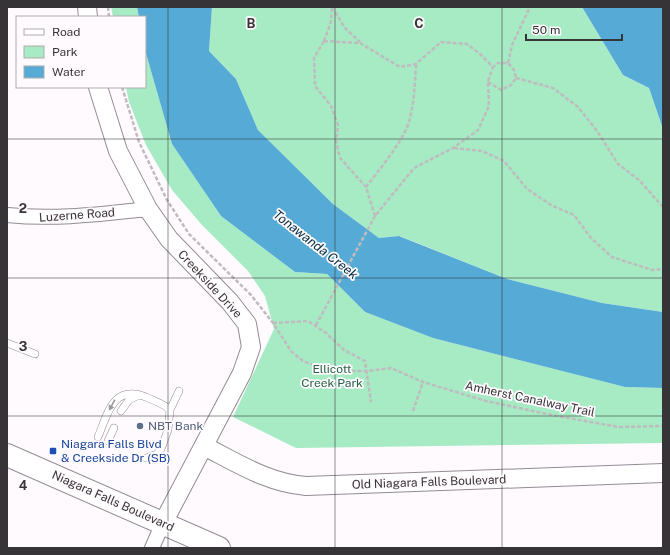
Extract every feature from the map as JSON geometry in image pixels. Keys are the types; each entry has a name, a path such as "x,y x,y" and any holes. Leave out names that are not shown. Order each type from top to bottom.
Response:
{"main road":[{"name":"Niagara Falls Boulevard","path":"7,455 219,548"}],"street":[{"name":"Creekside Drive","path":"98,88 118,151 148,209 169,239 230,302 247,324 251,347 246,362 163,523 152,548"},
{"name":"Luzerne Road","path":"7,215 34,218 62,218 148,209"},
{"name":"Old Niagara Falls Boulevard","path":"204,446 258,474 288,484 306,486 663,472"}],"lane":[{"path":"7,343 35,354"},
{"path":"146,458 157,454 161,449 168,430 170,410 179,391"},
{"path":"98,437 117,398 123,394 139,395 163,404 170,410"},
{"path":"122,411 128,400 139,395"},
{"path":"108,441 114,428"}],"path":[{"path":"332,7 345,28 360,43 400,67 416,64 442,42 467,44 480,54 493,68"},
{"path":"332,7 331,22 324,41 314,58 315,86 331,106 338,125 336,141 340,158 366,187 376,216"},
{"path":"508,63 512,44 530,7"},
{"path":"324,41 360,43"},
{"path":"316,325 376,216 414,168 453,148 478,130 489,106 488,81 493,68 498,63 508,63 514,70 516,78 511,85 501,90 488,81"},
{"path":"366,187 388,158 408,125 414,92 416,64"},
{"path":"516,78 552,88 578,107 598,131 618,164 639,180 663,207"},
{"name":"Amherst Canalway Trail","path":"122,88 139,142 167,200 188,234 251,295 291,351 304,361 321,368 341,371 368,371 391,368 423,382 486,401 557,416 619,427 663,426"},
{"path":"453,148 482,151 504,161 527,190 551,205 574,215 591,238 612,257 652,270 663,269"},
{"path":"273,324 308,321 316,325 344,350 365,360 368,371 371,402"},
{"path":"413,411 423,382"}],"green space":[{"path":"111,7 137,7 139,16 113,16"},
{"path":"212,7 582,7 623,75 649,88 663,129 663,312 602,303 507,279 400,236 379,238 333,204 258,130 236,79 209,51"},
{"name":"Ellicott Creek Park","path":"146,53 172,144 221,216 295,272 327,274 365,312 433,338 625,387 663,388 663,443 296,448 233,417 274,329 265,296 248,271 202,225 172,190 146,145 129,102 126,88 146,88"}],"water":[{"name":"Tonawanda Creek","path":"137,7 212,7 209,51 236,79 258,130 333,204 379,238 399,236 507,279 602,303 663,312 663,388 625,387 433,338 365,312 327,274 295,272 221,216 172,144 146,53 146,16 139,16"},
{"path":"582,7 663,7 663,129 649,88 623,75"}],"place":[{"name":"NBT Bank","path":"140,426"},
{"name":"Niagara Falls Blvd & Creekside Dr (SB)","path":"53,451"}]}
